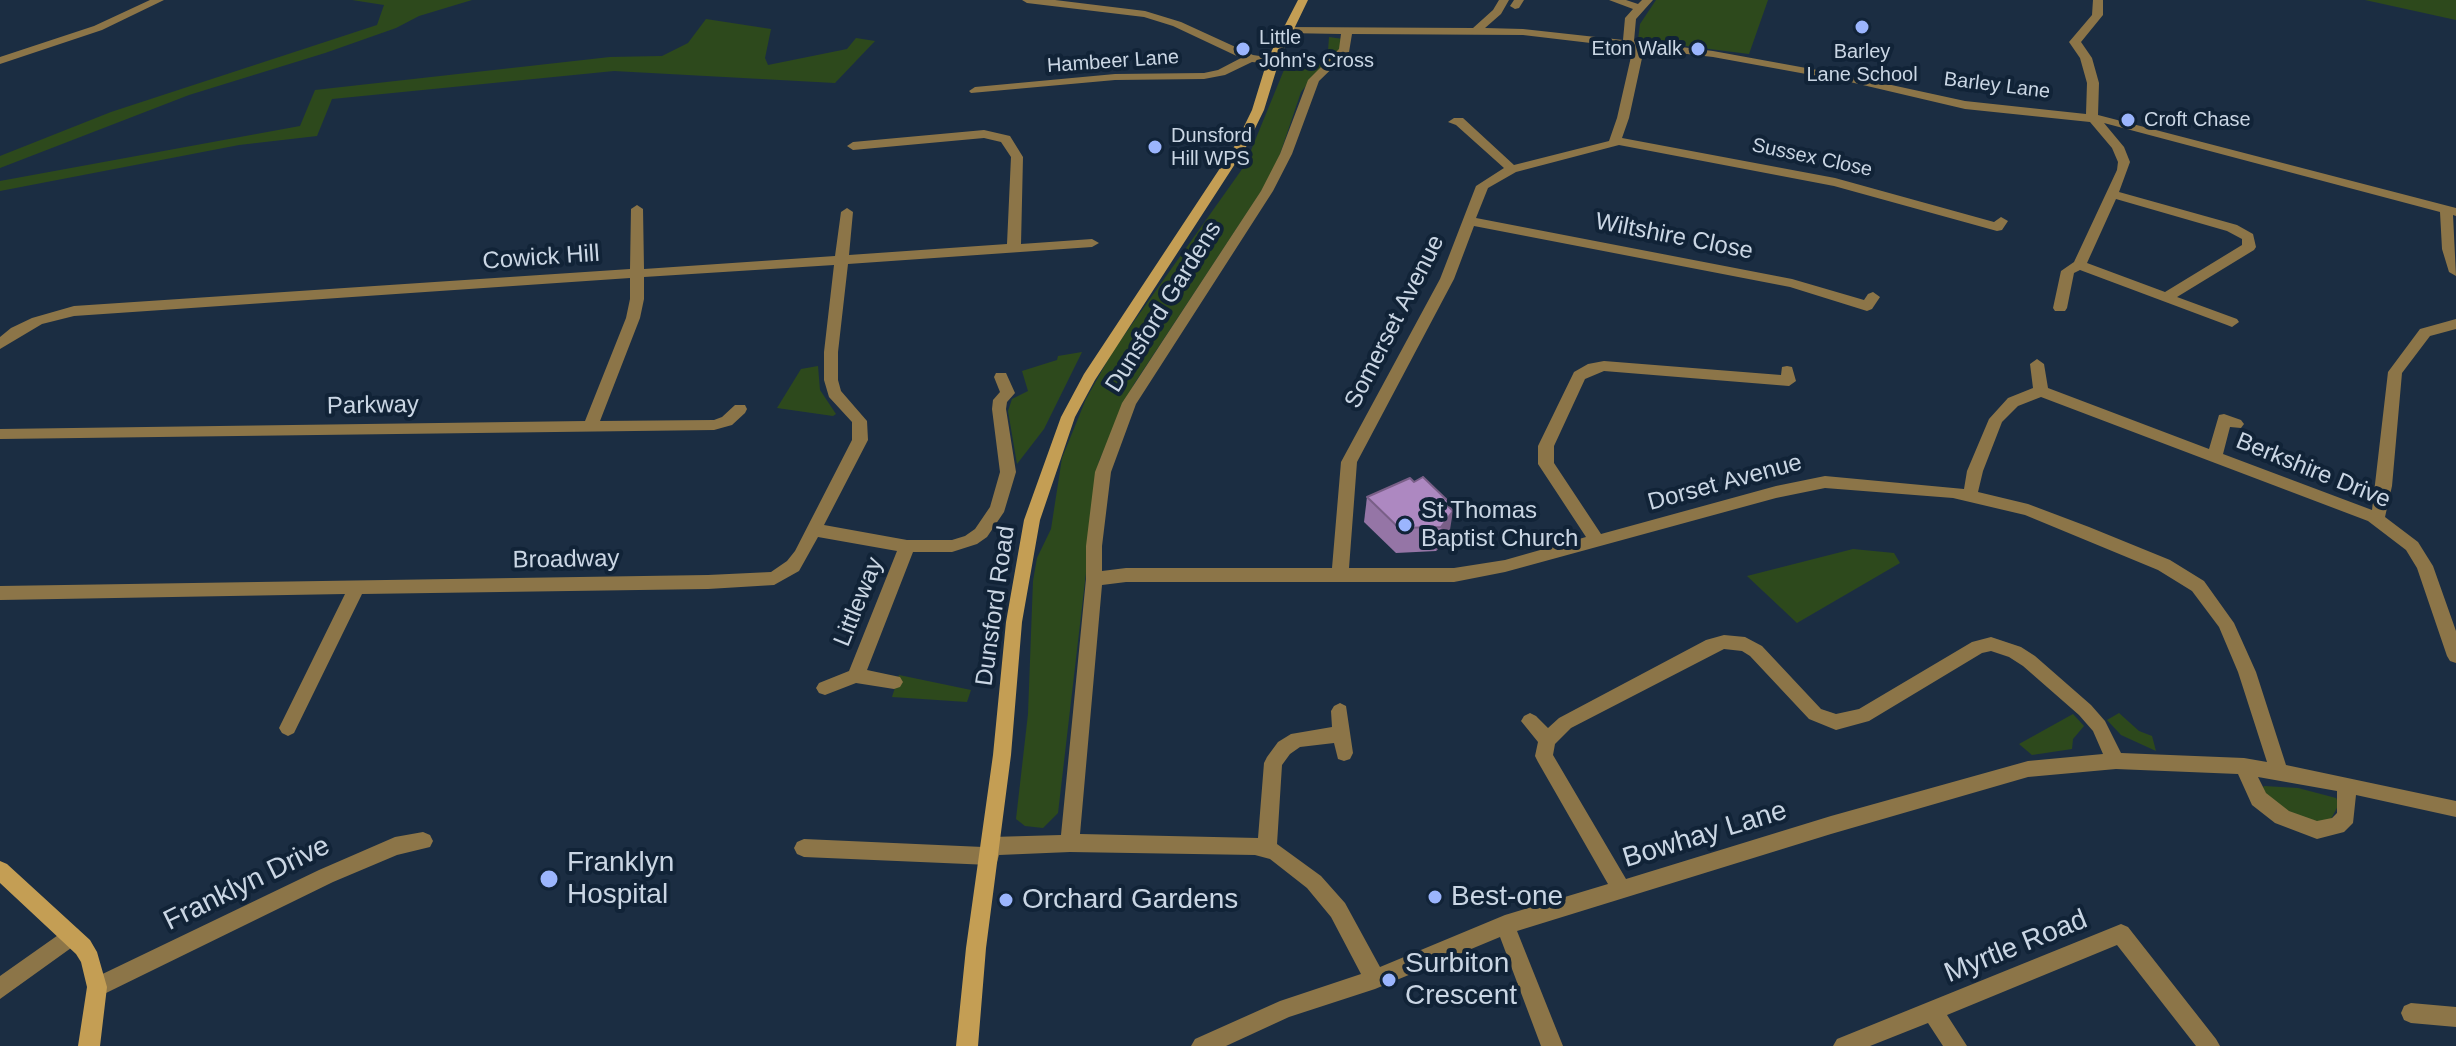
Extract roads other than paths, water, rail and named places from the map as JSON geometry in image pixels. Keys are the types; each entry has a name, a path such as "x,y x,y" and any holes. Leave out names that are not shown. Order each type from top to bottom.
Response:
{"main road":[{"name":"Dunsford Road","path":"967,1046 1014,622 1032,520 1068,417 1097,365 1240,147 1258,110 1286,30 1303,0"},
{"path":"0,870 71,936 90,959 97,987 89,1046"}],"street":[{"path":"0,61 86,32 159,0"},
{"path":"1027,0 1145,14 1177,24 1250,58 1273,61"},
{"path":"1614,0 1644,4"},
{"path":"2060,308 2068,271 2079,265 2124,162 2118,147 2092,116 2093,83 2086,58 2075,42 2097,15 2098,0"},
{"path":"1477,30 1512,2"},
{"path":"1616,141 1634,44 1631,18 1644,4"},
{"name":"Barley Lane","path":"1286,30 1523,32 1713,54 1850,79 1985,109 2092,116 2328,175 2451,210"},
{"name":"Dunsford Gardens","path":"1070,843 1094,579 1094,546 1103,472 1129,403 1267,191 1286,154 1314,80 1345,50 1347,32"},
{"name":"Hambeer Lane","path":"975,91 1115,77 1204,76 1221,73 1250,58"},
{"path":"1461,120 1512,169"},
{"path":"853,146 878,147 984,134 1006,139 1017,157 1014,246"},
{"name":"Somerset Avenue","path":"1340,575 1349,462 1447,279 1482,186 1512,169 1606,147 1616,141"},
{"name":"Sussex Close","path":"1616,141 1835,182 1997,228"},
{"path":"2112,194 2232,228 2248,237 2249,247 2168,296"},
{"path":"590,428 633,318 638,274 637,209"},
{"path":"2451,210 2449,249 2456,272"},
{"path":"844,259 847,212"},
{"name":"Wiltshire Close","path":"1470,221 1792,283 1868,305"},
{"name":"Cowick Hill","path":"0,344 16,331 37,321 74,311 1092,243"},
{"name":"Broadway","path":"0,593 774,578 793,566 815,530 861,432 859,421 834,393 831,380 834,321 844,259"},
{"path":"2079,265 2232,322"},
{"path":"2374,517 2379,513 2384,486 2395,372 2425,332 2456,324"},
{"path":"1970,495 1975,471 1996,419 2013,402 2041,391 2037,364"},
{"path":"1598,542 1546,464 1546,446 1579,376 1604,366 1789,381"},
{"path":"815,530 907,546 952,546 971,540 987,526 998,508 1008,472 999,409 1000,400 1008,393 1001,377"},
{"name":"Berkshire Drive","path":"2041,391 2374,517 2412,546 2425,566 2455,653"},
{"name":"Parkway","path":"0,434 714,425 727,421 740,409"},
{"name":"Berkshire Drive","path":"2208,413 2230,421 2215,457"},
{"name":"Dorset Avenue","path":"1094,579 1126,575 1464,574 1598,542 1776,492 1825,482 1858,482 1970,495 2028,510 2083,531 2164,565 2198,586 2226,623 2247,672 2279,772"},
{"name":"Littleway","path":"856,676 907,546"},
{"path":"288,728 357,587"},
{"path":"1622,891 1544,756 1547,740 1565,723 1712,645 1724,642 1745,644 1756,651 1815,714 1836,722 1863,716 1978,647 1991,644 2029,661 2085,710 2099,726 2116,761"},
{"name":"Littleway","path":"825,688 856,676 894,682"},
{"path":"1267,849 1273,763 1284,748 1297,740 1343,744 1340,711"},
{"path":"1530,721 1547,740"},
{"name":"Bowhay Lane","path":"1202,1046 1287,1008 1375,979 1505,925 2015,772 2116,761 2244,766 2456,809"},
{"path":"2244,766 2259,799 2282,817 2317,830 2337,826 2346,817 2348,798 2344,784"},
{"name":"Franklyn Drive","path":"97,987 326,876 395,846 423,841"},
{"path":"804,848 991,851 1070,843 1267,849 1276,852 1314,882 1338,910 1375,979"},
{"path":"1505,925 1552,1046"},
{"name":"Myrtle Road","path":"1844,1046 2121,934 2209,1046"},
{"path":"0,989 71,936"},
{"path":"1932,1011 1956,1046"},
{"path":"2411,1013 2456,1017"}],"place":[{"name":"Barley Lane School","path":"1862,27"},
{"name":"Little John's Cross","path":"1243,49"},
{"name":"Eton Walk","path":"1698,49"},
{"name":"Croft Chase","path":"2128,120"},
{"name":"Dunsford Hill WPS","path":"1155,147"},
{"name":"St Thomas Baptist Church","path":"1405,525"},
{"name":"Franklyn Hospital","path":"549,879"},
{"name":"Best-one","path":"1435,897"},
{"name":"Orchard Gardens","path":"1006,900"},
{"name":"Surbiton Crescent","path":"1389,980"}]}
